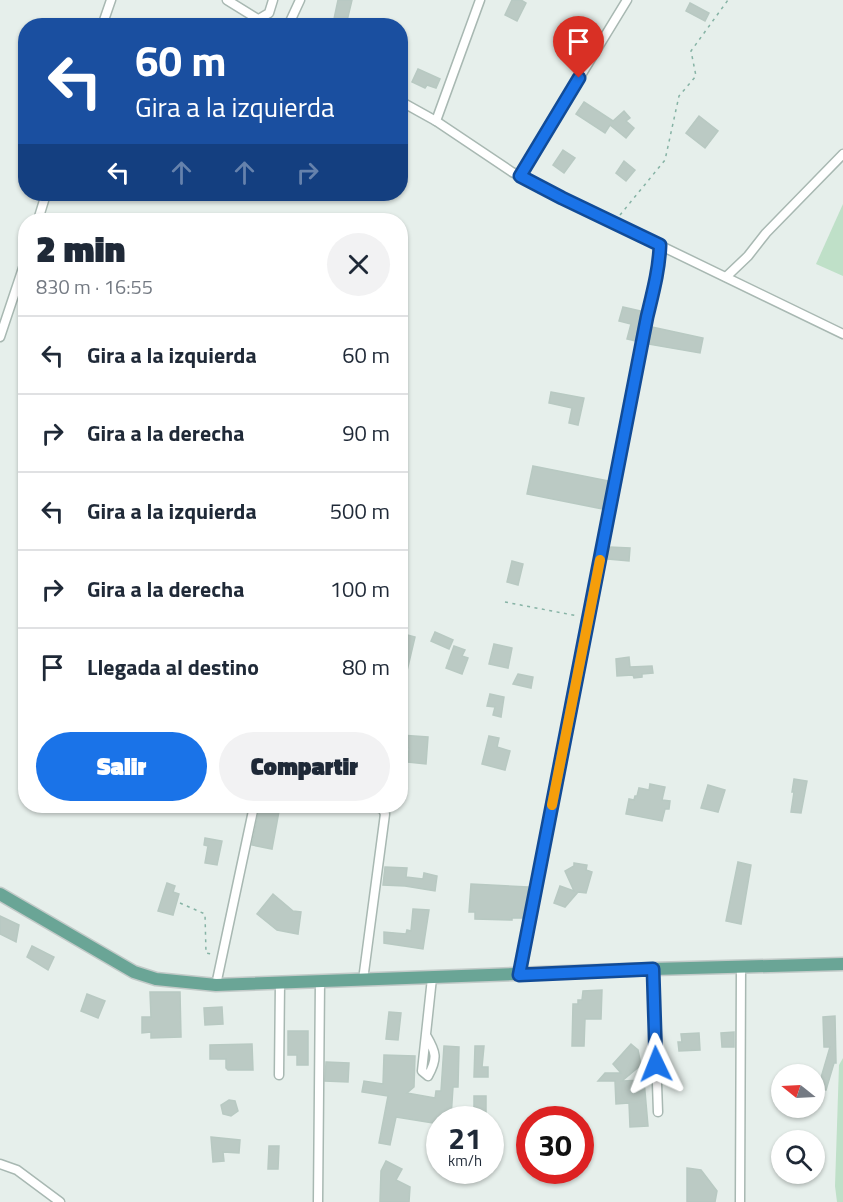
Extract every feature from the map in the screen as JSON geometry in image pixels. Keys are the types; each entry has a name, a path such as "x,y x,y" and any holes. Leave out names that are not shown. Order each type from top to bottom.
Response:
{"main road":[{"path":"0,894 134,972 156,979 216,985 843,964"}],"street":[{"path":"105,18 111,0"},
{"path":"227,0 257,18"},
{"path":"261,18 269,13 273,0"},
{"path":"292,18 300,0"},
{"path":"435,121 480,0"},
{"path":"520,176 627,0"},
{"path":"408,106 520,176 843,334"},
{"path":"726,277 843,154"},
{"path":"519,975 647,317 658,273 660,245"},
{"path":"0,337 4,313 18,279"},
{"path":"216,985 253,813"},
{"path":"363,980 384,813"},
{"path":"740,1202 741,968"},
{"path":"653,969 658,1112"},
{"path":"426,1035 432,978"},
{"path":"318,1202 320,981"},
{"path":"279,1075 280,983"},
{"path":"0,1164 17,1170 60,1202"}],"path":[{"path":"614,223 665,160 679,96 696,76 691,51 728,0"},
{"path":"505,602 588,618"},
{"path":"180,903 205,914 207,953 222,956"}],"green space":[{"path":"843,204 843,276 816,264"},
{"path":"843,1058 843,1202 837,1202 835,1186 839,1065"}],"building":[{"path":"338,0 352,0 348,18 334,18"},
{"path":"512,0 521,0 526,3 517,21 505,15"},
{"path":"690,3 709,13 705,21 686,11"},
{"path":"418,69 440,79 436,88 427,85 425,88 412,82"},
{"path":"584,102 613,121 624,111 630,118 626,121 634,128 626,138 610,125 605,133 576,114"},
{"path":"699,116 718,131 705,148 686,133"},
{"path":"563,150 575,158 564,173 553,165"},
{"path":"624,161 635,170 626,181 616,173"},
{"path":"623,307 641,311 636,341 627,339 631,324 619,321"},
{"path":"652,327 703,338 700,353 648,344"},
{"path":"551,392 584,398 578,425 569,423 572,408 549,403"},
{"path":"533,466 609,481 603,509 527,494"},
{"path":"609,547 630,548 629,561 608,559"},
{"path":"512,561 523,564 518,585 507,582"},
{"path":"435,632 453,640 449,649 431,641"},
{"path":"408,635 415,637 408,667"},
{"path":"494,644 512,648 508,668 489,664"},
{"path":"454,646 465,650 462,656 468,658 462,674 446,668"},
{"path":"629,657 630,667 652,666 653,673 642,674 642,677 634,678 633,675 617,676 616,659"},
{"path":"518,674 533,677 531,688 513,684"},
{"path":"490,694 504,697 501,717 493,715 495,707 487,706"},
{"path":"408,736 428,737 426,764 408,762"},
{"path":"489,736 499,738 497,747 510,751 505,770 482,764"},
{"path":"794,779 807,781 801,813 791,812"},
{"path":"650,784 665,787 662,800 670,801 669,809 665,809 662,821 626,814 629,799 634,800 639,788 649,790"},
{"path":"708,785 725,790 718,812 701,808"},
{"path":"259,813 279,813 272,849 252,845"},
{"path":"205,838 222,841 217,865 205,863 208,846 204,845"},
{"path":"738,862 751,865 741,924 726,921"},
{"path":"574,863 587,865 586,870 592,872 586,893 578,892 565,907 554,903 560,886 574,891 565,871 574,866"},
{"path":"385,867 407,868 406,877 423,879 424,873 437,876 435,891 383,885"},
{"path":"167,883 175,886 173,892 179,894 173,915 158,911"},
{"path":"471,884 528,887 524,918 475,919 475,912 469,912"},
{"path":"273,894 293,911 301,912 298,934 277,930 257,914"},
{"path":"413,909 429,910 423,949 384,943 384,932 406,934 407,930 411,931"},
{"path":"0,916 19,925 16,942 0,934"},
{"path":"32,946 54,957 48,970 27,957"},
{"path":"602,990 601,1019 585,1019 584,1046 572,1046 573,1004 578,1004 578,1000 582,1000 583,991"},
{"path":"150,992 180,992 181,1037 151,1038 151,1032 142,1033 142,1017 151,1017"},
{"path":"87,994 105,1001 98,1018 81,1011"},
{"path":"222,1007 223,1024 205,1025 204,1008"},
{"path":"389,1012 401,1013 398,1040 386,1039"},
{"path":"835,1016 836,1063 834,1063 826,1090 825,1064 830,1047 824,1047 823,1017"},
{"path":"288,1031 308,1031 308,1065 297,1065 297,1055 288,1055"},
{"path":"734,1032 734,1047 722,1047 721,1033"},
{"path":"699,1033 700,1050 679,1051 678,1042 682,1042 681,1034"},
{"path":"252,1044 253,1070 228,1070 226,1059 210,1059 210,1045"},
{"path":"631,1044 638,1050 641,1065 622,1081 644,1080 648,1126 630,1127 629,1103 616,1104 615,1081 598,1081 605,1073 621,1073 613,1064"},
{"path":"444,1046 459,1047 458,1087 453,1087 452,1106 426,1106 426,1122 396,1117 390,1145 379,1143 388,1096 362,1092 364,1081 383,1084 384,1055 415,1056 414,1087 407,1093 435,1098 436,1091 441,1091"},
{"path":"475,1046 484,1046 482,1067 488,1067 488,1077 474,1077"},
{"path":"326,1062 349,1063 348,1082 325,1081"},
{"path":"474,1096 486,1096 486,1106 474,1106"},
{"path":"229,1100 235,1101 238,1111 231,1116 223,1114 221,1105"},
{"path":"211,1137 240,1140 239,1153 223,1152 224,1161 213,1162"},
{"path":"269,1146 279,1146 278,1169 268,1169"},
{"path":"386,1161 402,1169 396,1180 410,1187 409,1202 380,1202 381,1171"},
{"path":"687,1168 701,1170 717,1191 715,1202 687,1202"}],"slow traffic":[{"path":"552,805 600,560"}],"route":[{"path":"579,78 520,176 660,245 660,259 519,975 653,969 656,1064"}]}
